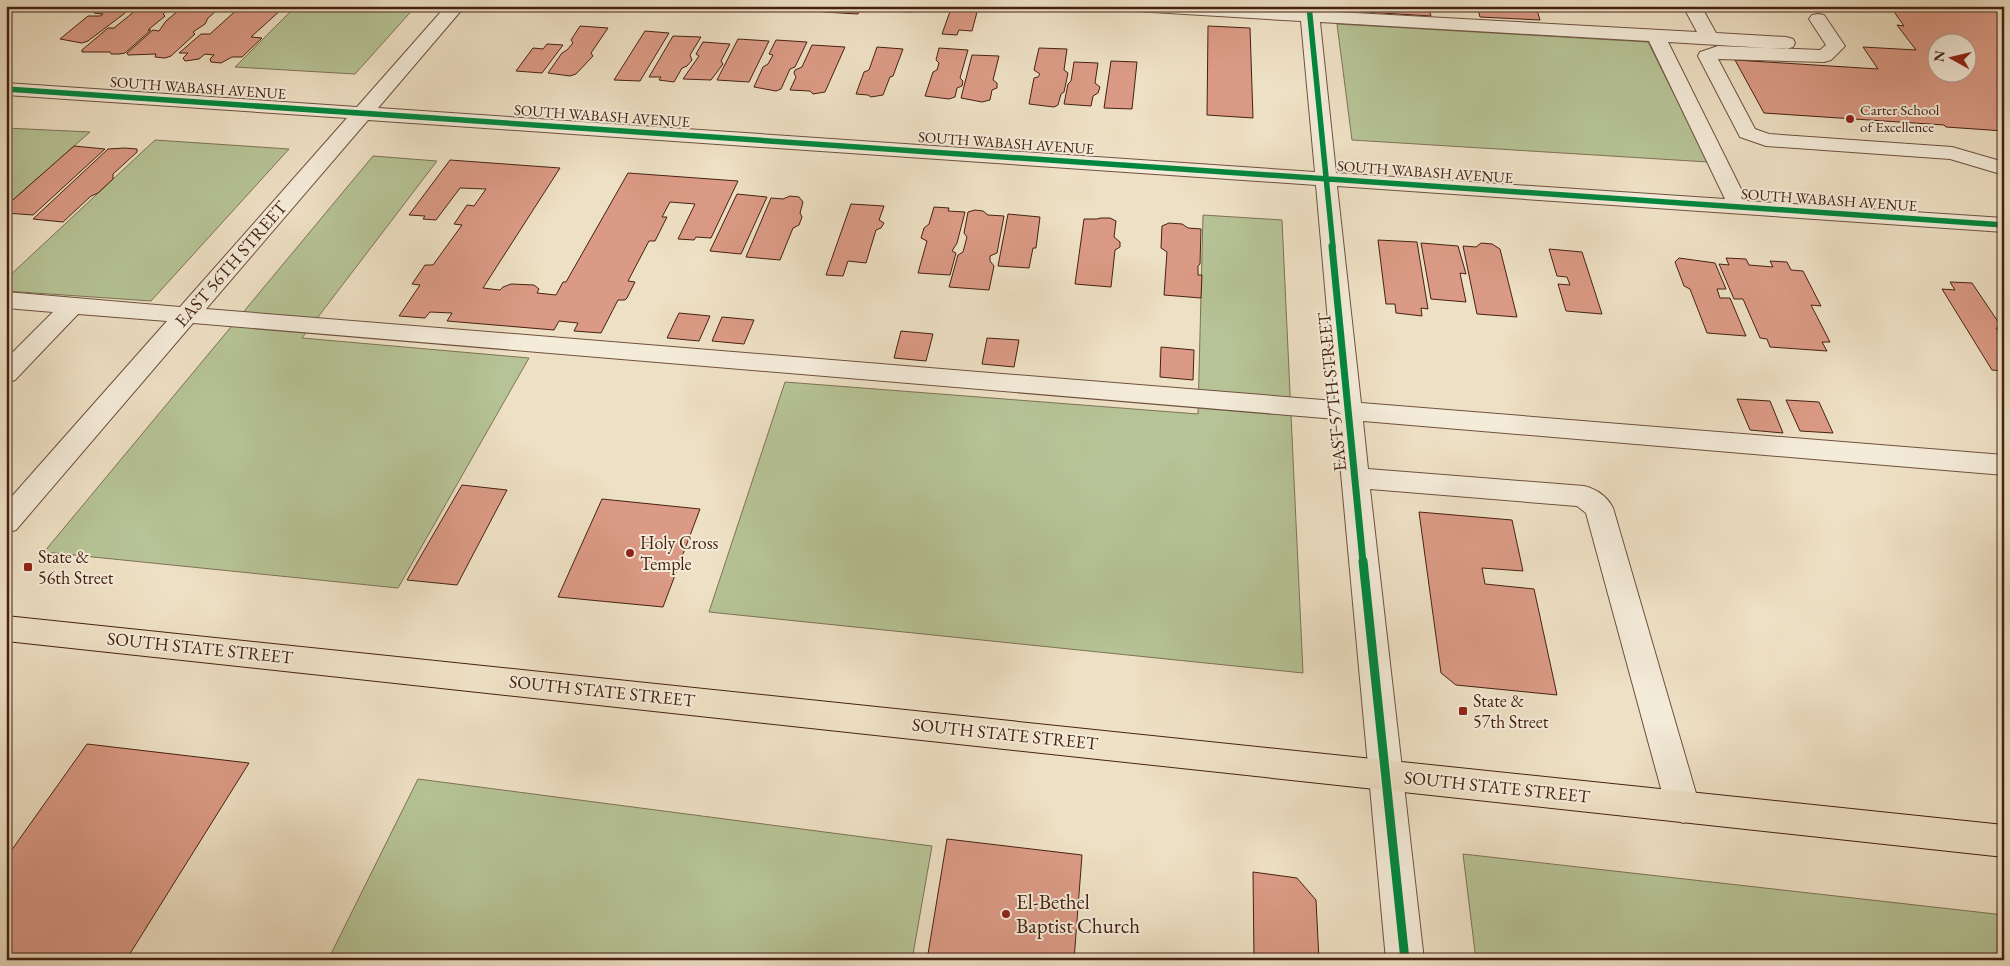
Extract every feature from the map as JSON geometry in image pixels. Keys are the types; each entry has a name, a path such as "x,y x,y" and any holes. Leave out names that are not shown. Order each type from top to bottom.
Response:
{"main road":[{"name":"SOUTH STATE STREET","path":"6,628 2004,841"}],"street":[{"name":"EAST 56TH STREET","path":"6,522 456,6"},
{"path":"1135,6 1309,11 1656,36 1786,43"},
{"path":"1693,8 1710,39"},
{"name":"EAST 57TH STREET","path":"1309,11 1405,960"},
{"path":"1818,19 1836,46 1824,56 1718,52 1707,56 1747,134 1766,140 1952,153 1997,167 2004,182"},
{"path":"1656,36 1740,208"},
{"name":"SOUTH WABASH AVENUE","path":"6,89 2004,225"},
{"path":"6,300 2004,465"},
{"path":"6,374 72,306"},
{"path":"1356,478 1584,496 1599,508 1683,807"}],"green space":[{"path":"296,6 416,6 355,74 235,67"},
{"path":"1337,24 1648,42 1708,162 1352,140"},
{"path":"6,128 90,132 6,206"},
{"path":"155,140 289,149 151,301 6,291 6,279"},
{"path":"373,156 437,161 302,338 529,358 398,588 44,552"},
{"path":"1203,215 1282,220 1303,673 709,612 785,382 1198,414"},
{"path":"418,779 932,846 912,960 328,960"},
{"path":"1463,854 2004,915 2004,960 1476,960"}],"building":[{"path":"103,6 131,6 125,13 88,41 82,43 60,39 88,16 100,16 103,14 94,13"},
{"path":"141,6 172,6 163,14 165,16 148,30 151,30 125,53 82,52 108,28 114,28"},
{"path":"184,6 222,6 208,18 205,24 193,32 195,34 171,56 165,58 155,57 156,54 128,55 127,53 153,30 159,31 166,21"},
{"path":"241,6 283,8 251,37 262,38 242,57 232,57 221,63 211,62 210,59 214,55 205,54 199,59 185,61 183,58 188,53 179,53 201,34 210,34"},
{"path":"825,6 861,6 858,14 823,12"},
{"path":"890,6 915,6 913,12 888,11"},
{"path":"952,6 969,6 968,11 977,12 972,31 959,30 957,35 942,34"},
{"path":"1348,6 1428,6 1431,16 1348,11"},
{"path":"1477,6 1536,7 1540,20 1480,17"},
{"path":"1890,6 2004,6 2004,131 1764,113 1735,60 1878,69 1863,47 1916,50 1897,25 1904,26"},
{"path":"580,26 608,28 591,53 593,56 576,74 570,76 548,73 562,53 573,43 571,40"},
{"path":"1208,26 1250,28 1253,118 1207,115"},
{"path":"645,31 669,33 640,81 614,80"},
{"path":"673,36 701,37 690,55 692,60 687,66 682,68 674,82 659,80 661,77 649,77"},
{"path":"738,39 769,41 749,82 717,80"},
{"path":"776,40 807,42 795,67 790,69 781,89 776,91 754,87 763,67 768,64 773,55 769,54"},
{"path":"703,42 730,44 721,61 723,64 711,80 683,79 699,56 696,54"},
{"path":"547,44 563,45 542,73 516,71 533,48 543,49"},
{"path":"812,45 845,47 825,92 813,94 810,91 790,90 796,77 795,70 802,67"},
{"path":"877,47 903,49 893,76 890,77 883,95 871,97 856,94 864,72 869,70"},
{"path":"939,48 968,50 960,78 963,81 962,86 957,88 955,97 949,99 925,96 933,72 937,70 939,63 936,60"},
{"path":"1039,48 1067,49 1064,70 1068,73 1064,92 1061,94 1058,105 1054,107 1029,104 1034,78 1040,74 1034,70"},
{"path":"972,55 999,56 993,80 997,83 997,88 992,90 990,100 982,102 961,98"},
{"path":"1111,61 1137,62 1132,109 1104,108"},
{"path":"1074,62 1098,63 1095,83 1100,87 1098,93 1093,96 1091,106 1064,104"},
{"path":"74,146 105,149 33,215 6,213 6,206"},
{"path":"108,149 137,149 137,152 113,174 113,179 63,222 33,219"},
{"path":"450,160 560,168 483,288 500,290 511,284 534,285 539,289 537,293 556,295 563,282 566,282 628,173 738,181 711,238 678,239 695,204 670,202 662,217 667,217 655,241 649,241 628,281 635,282 627,298 625,300 618,300 601,333 574,331 578,323 559,321 554,330 447,321 452,313 430,312 425,318 399,316 420,285 412,284 425,265 433,265 462,225 454,224 467,205 474,206 486,189 460,188 436,220 423,219 425,216 409,215"},
{"path":"737,194 767,197 741,254 710,251"},
{"path":"790,196 799,197 803,202 800,213 802,217 799,225 793,228 780,260 746,257 771,198 783,199"},
{"path":"851,204 884,206 879,220 884,223 881,228 876,230 866,263 848,261 843,276 826,275"},
{"path":"934,207 949,208 948,211 965,212 957,243 952,251 956,253 950,275 918,273 927,241 921,238 924,228 929,224"},
{"path":"975,210 983,211 988,215 1004,216 997,253 990,256 990,261 994,266 989,290 949,287 958,255 963,252 967,237 964,233 968,212"},
{"path":"1008,214 1040,217 1036,248 1033,248 1029,268 998,266"},
{"path":"1110,218 1116,221 1114,237 1120,242 1120,247 1115,250 1111,287 1075,284 1084,219"},
{"path":"1169,223 1201,229 1198,275 1202,275 1201,298 1164,295 1167,252 1161,248 1162,226"},
{"path":"1378,240 1417,242 1428,309 1421,308 1422,316 1396,313 1395,304 1386,304"},
{"path":"1421,243 1458,246 1466,274 1460,273 1466,302 1431,299"},
{"path":"1481,243 1492,244 1500,249 1517,317 1477,314 1463,246 1476,247"},
{"path":"1549,249 1582,252 1602,314 1566,311 1558,284 1570,285 1567,277 1557,276"},
{"path":"1679,258 1715,263 1726,289 1717,289 1720,298 1730,298 1746,336 1707,333 1690,289 1684,286 1675,262"},
{"path":"1726,258 1746,259 1749,265 1773,267 1770,261 1787,262 1791,270 1803,271 1821,306 1811,305 1830,342 1822,342 1827,351 1770,347 1767,339 1760,338 1743,299 1734,299 1719,264 1729,265"},
{"path":"1950,282 1972,283 2003,329 1996,328 2004,340 2004,371 1992,370 1942,289 1955,290"},
{"path":"679,313 710,316 699,341 667,338"},
{"path":"722,317 754,320 744,344 712,341"},
{"path":"901,331 933,334 926,361 894,358"},
{"path":"987,338 1019,340 1014,367 982,364"},
{"path":"1161,347 1194,350 1193,380 1160,377"},
{"path":"1737,399 1770,401 1783,433 1750,430"},
{"path":"1786,400 1819,402 1833,433 1800,431"},
{"path":"462,485 507,490 457,585 407,580"},
{"name":"Holy Cross Temple","path":"602,499 700,509 663,607 558,597"},
{"path":"1419,512 1512,520 1523,571 1482,568 1485,584 1534,589 1557,695 1456,685 1441,673"},
{"path":"87,744 249,763 126,960 6,960 6,858"},
{"name":"El-Bethel Baptist Church","path":"947,839 1082,855 1074,960 927,960"},
{"path":"1253,872 1297,878 1316,900 1319,960 1254,960"}],"cycle path":[{"path":"1309,6 1376,690 1405,960"},
{"path":"6,89 2004,225"}],"place":[{"name":"Carter School of Excellence","path":"1850,119"},
{"name":"Holy Cross Temple","path":"630,553"},
{"name":"State & 56th Street","path":"28,567"},
{"name":"State & 57th Street","path":"1463,711"},
{"name":"El-Bethel Baptist Church","path":"1006,914"}]}
